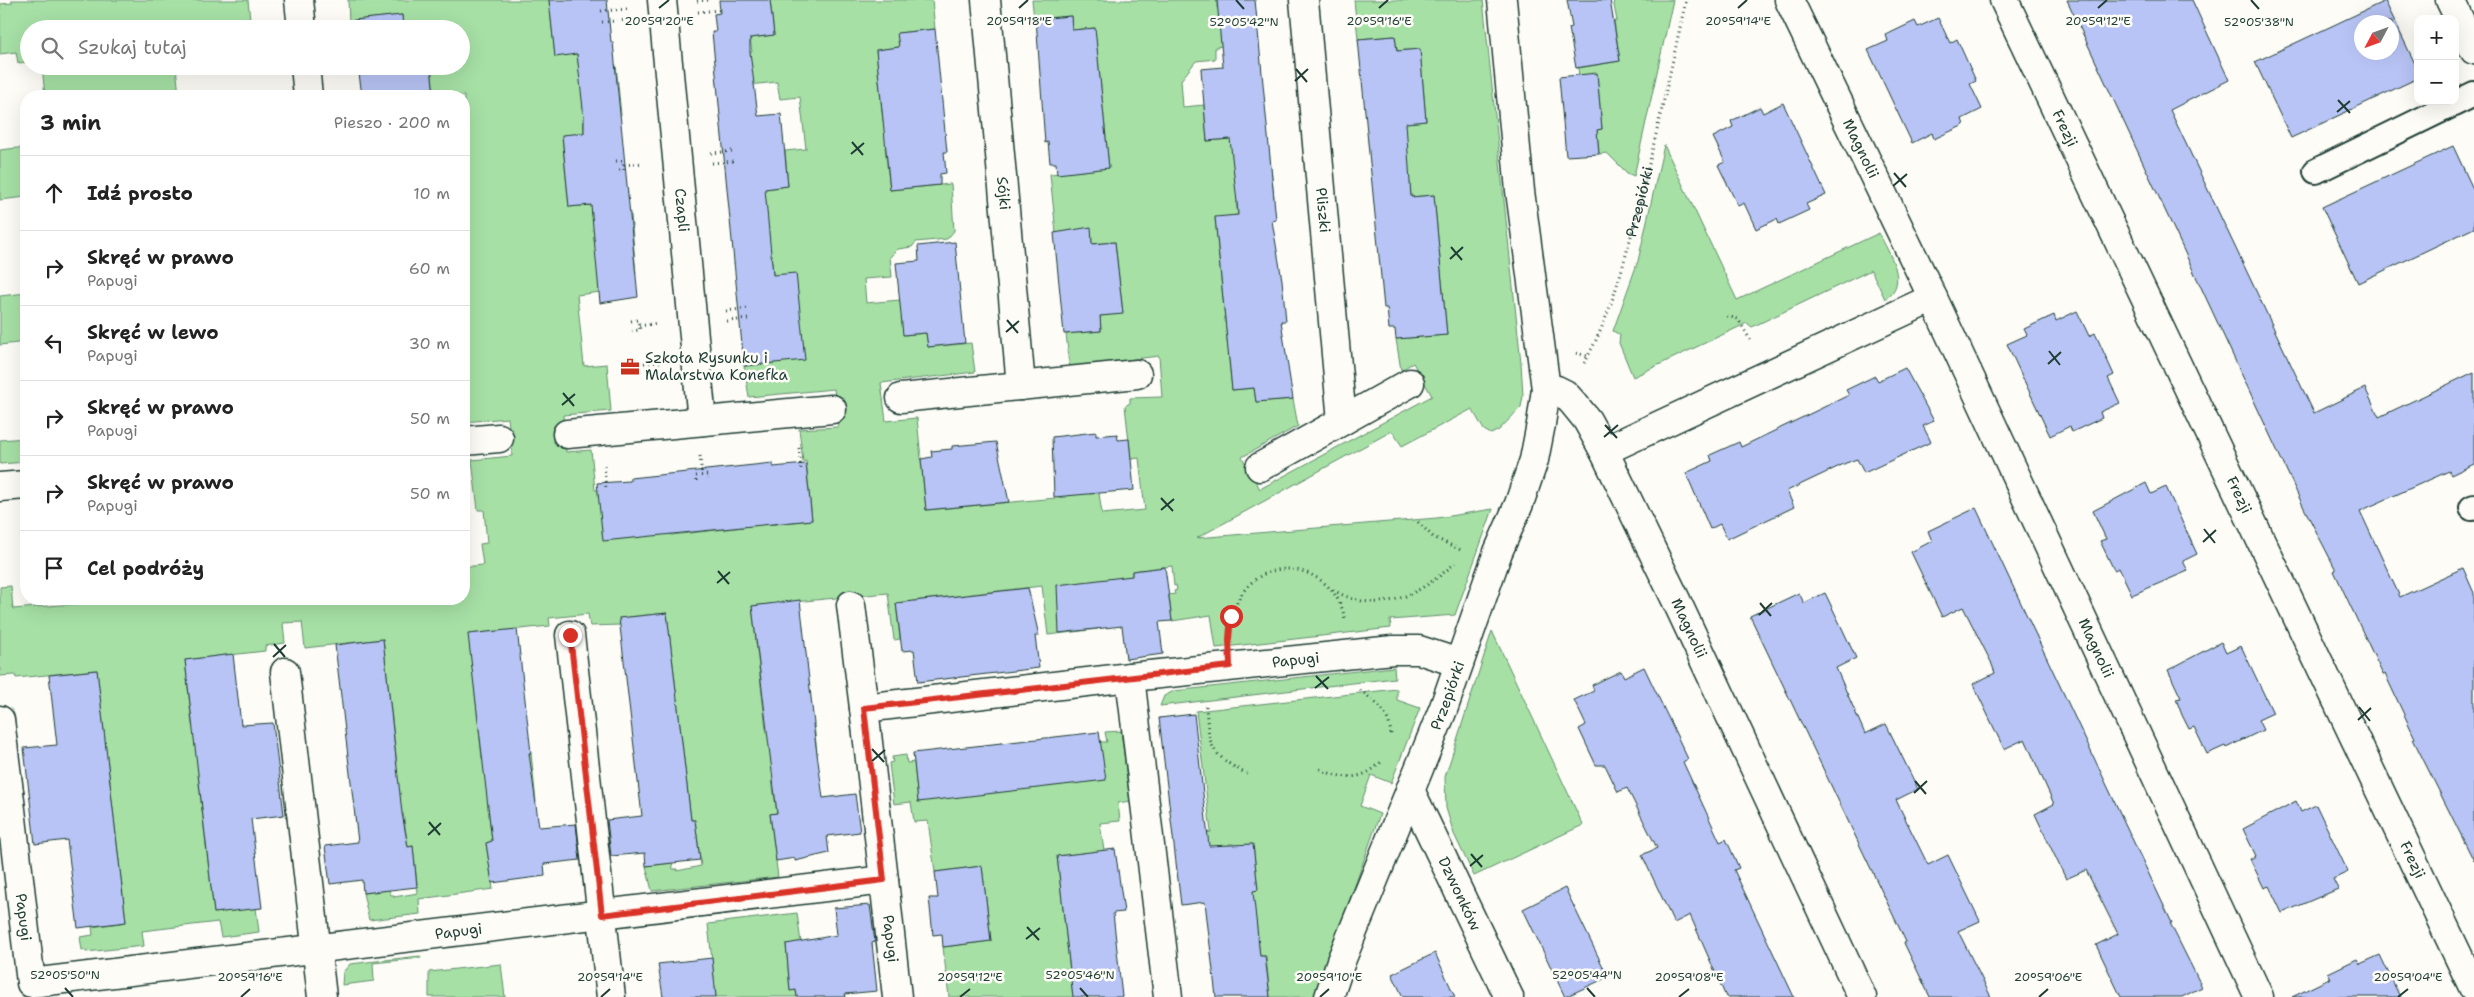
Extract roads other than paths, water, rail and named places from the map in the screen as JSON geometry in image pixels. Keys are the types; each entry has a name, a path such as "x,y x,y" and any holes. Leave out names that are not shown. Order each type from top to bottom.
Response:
{"street":[{"path":"299,0 301,20"},
{"name":"Czapli","path":"662,0 702,421"},
{"name":"Sójki","path":"986,0 1021,386"},
{"name":"Pliszki","path":"1304,0 1342,421"},
{"path":"1502,0 1520,191 1555,392"},
{"name":"Magnolii","path":"1789,0 1932,298 2259,997"},
{"name":"Frezji","path":"2004,0 2474,989"},
{"path":"2450,0 2474,50"},
{"path":"306,75 307,90"},
{"path":"1604,451 1932,298"},
{"path":"901,398 1137,374"},
{"path":"1260,467 1410,383"},
{"name":"Magnolii","path":"1555,392 1587,420 1604,451 1862,997"},
{"name":"Przepiórki","path":"1329,997 1341,961 1444,708 1498,552 1519,504 1555,392"},
{"path":"567,434 832,409"},
{"path":"470,440 499,438"},
{"path":"0,487 20,485"},
{"name":"Papugi","path":"851,605 897,997"},
{"path":"570,635 612,997"},
{"name":"Papugi","path":"864,708 1350,653 1419,650 1459,663"},
{"path":"284,672 322,997"},
{"path":"1130,677 1168,997"},
{"name":"Papugi","path":"0,720 5,792 32,990 316,948 884,880"},
{"name":"Dzwonków","path":"1410,790 1509,997"}],"lane":[{"path":"2316,172 2474,94"}],"place":[{"name":"Szkoła Rysunku i Malarstwa Konefka","path":"630,367"}]}
